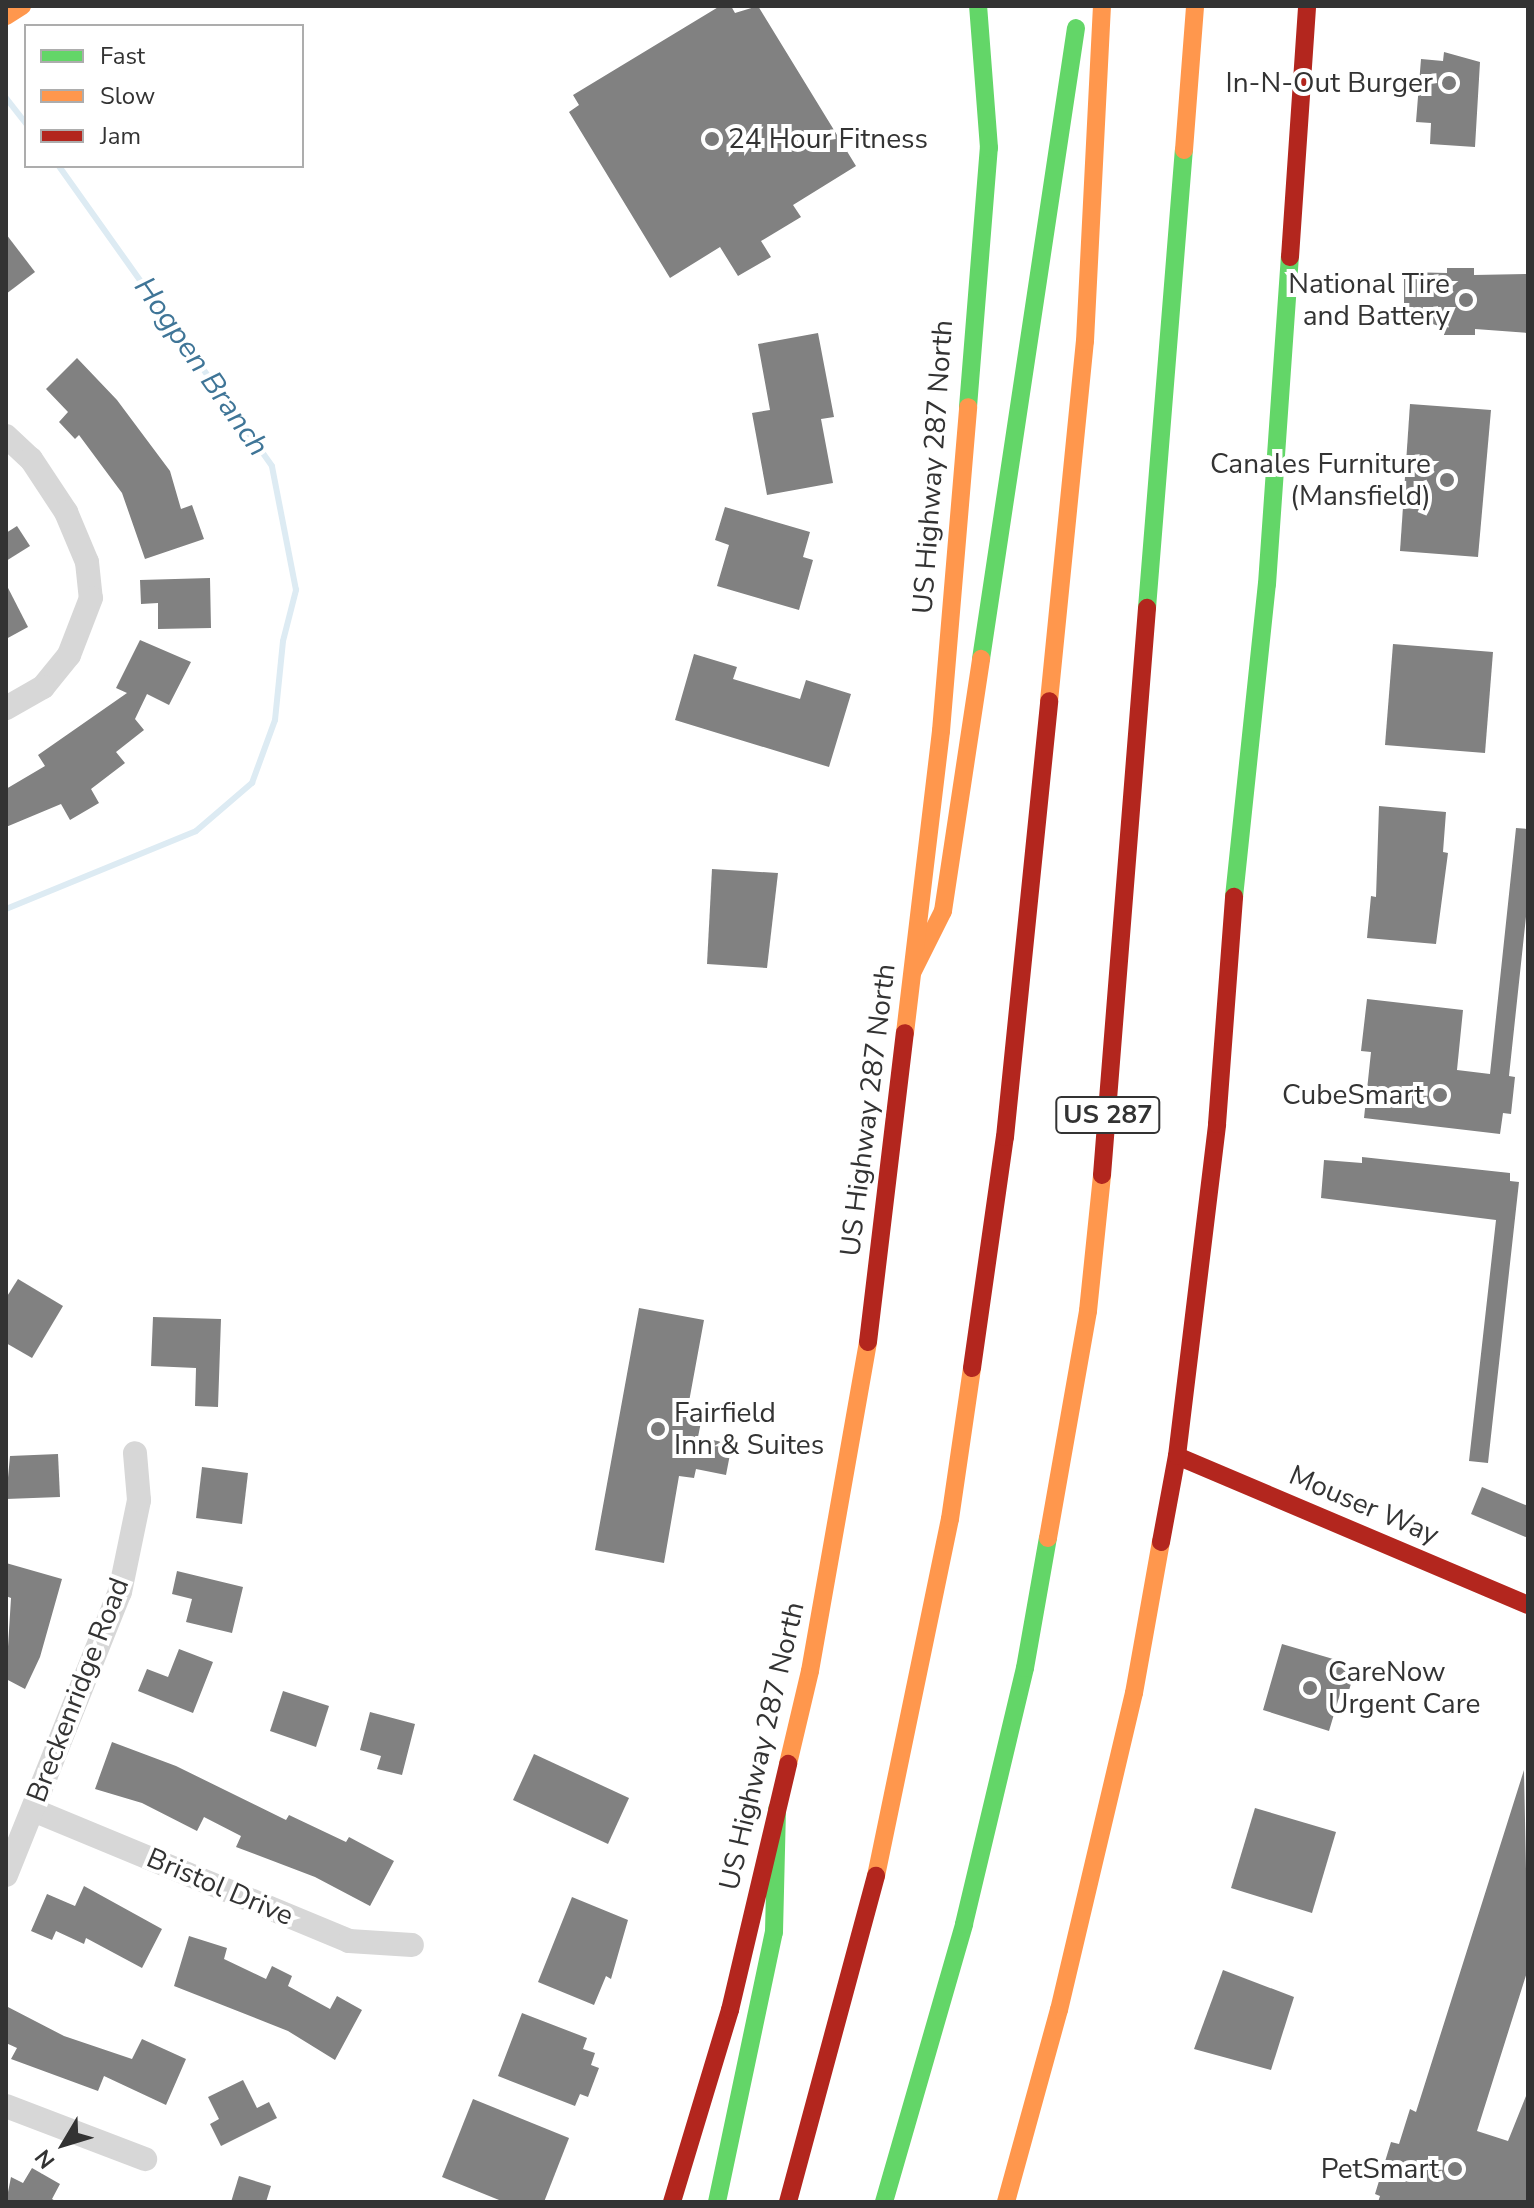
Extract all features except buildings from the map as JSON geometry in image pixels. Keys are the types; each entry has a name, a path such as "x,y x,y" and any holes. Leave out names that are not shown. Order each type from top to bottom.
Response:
{"main road":[{"name":"US Highway 287 North","path":"672,2202 730,2010 810,1671 866,1363 941,731 989,148 978,6"},
{"path":"913,971 943,911 1079,6"},
{"path":"788,2202 863,1935 908,1737 950,1519 1005,1137 1085,341 1102,6"},
{"name":"US 287","path":"884,2202 964,1924 1025,1668 1088,1311 1108,1119 1195,6"},
{"path":"1006,2202 1059,2010 1134,1693 1177,1456 1217,1124 1232,916 1267,584 1307,6"},
{"name":"Mouser Way","path":"1177,1456 1528,1605"},
{"path":"717,2202 774,1932 777,1809"}],"street":[{"path":"6,436 31,459 66,512 87,562 91,598 69,655 43,687 6,708"},
{"name":"Breckenridge Road","path":"6,1875 120,1592 139,1500 135,1453"},
{"name":"Bristol Drive","path":"33,1810 349,1941 412,1945"},
{"path":"6,2106 145,2159"}],"waterway":[{"name":"Hogpen Branch","path":"6,98 24,121"},
{"name":"Hogpen Branch","path":"6,909 196,831 252,783 275,720 283,641 296,590 272,466 60,168"}],"traffic: fast":[{"path":"968,407 989,148 978,6"},
{"path":"981,659 1076,28"},
{"path":"1147,608 1184,150"},
{"path":"1234,897 1267,584 1290,257"},
{"path":"884,2202 964,1924 1025,1668 1048,1538"},
{"path":"717,2202 774,1932 777,1809"}],"traffic: slow":[{"path":"6,16 22,6"},
{"path":"1049,701 1085,341 1102,6"},
{"path":"1184,150 1195,6"},
{"path":"905,1033 941,731 968,407"},
{"path":"913,971 943,911 981,659"},
{"path":"1048,1538 1088,1311 1102,1175"},
{"path":"788,1764 810,1671 868,1342"},
{"path":"876,1876 950,1519 972,1368"},
{"path":"1006,2202 1059,2010 1134,1693 1161,1542"}],"traffic: jam":[{"path":"1290,257 1307,6"},
{"path":"1102,1175 1147,608"},
{"path":"972,1368 1005,1137 1049,701"},
{"path":"1161,1542 1177,1456 1217,1124 1234,897"},
{"path":"868,1342 905,1033"},
{"path":"1177,1456 1528,1605"},
{"path":"672,2202 730,2010 788,1764"},
{"path":"788,2202 876,1876"}],"place":[{"name":"In-N-Out Burger","path":"1449,83"},
{"name":"24 Hour Fitness","path":"712,139"},
{"name":"National Tire and Battery","path":"1466,300"},
{"name":"Canales Furniture (Mansfield)","path":"1447,480"},
{"name":"CubeSmart","path":"1440,1095"},
{"name":"Fairfield Inn & Suites","path":"658,1429"},
{"name":"CareNow Urgent Care","path":"1310,1688"},
{"name":"PetSmart","path":"1455,2169"}]}
